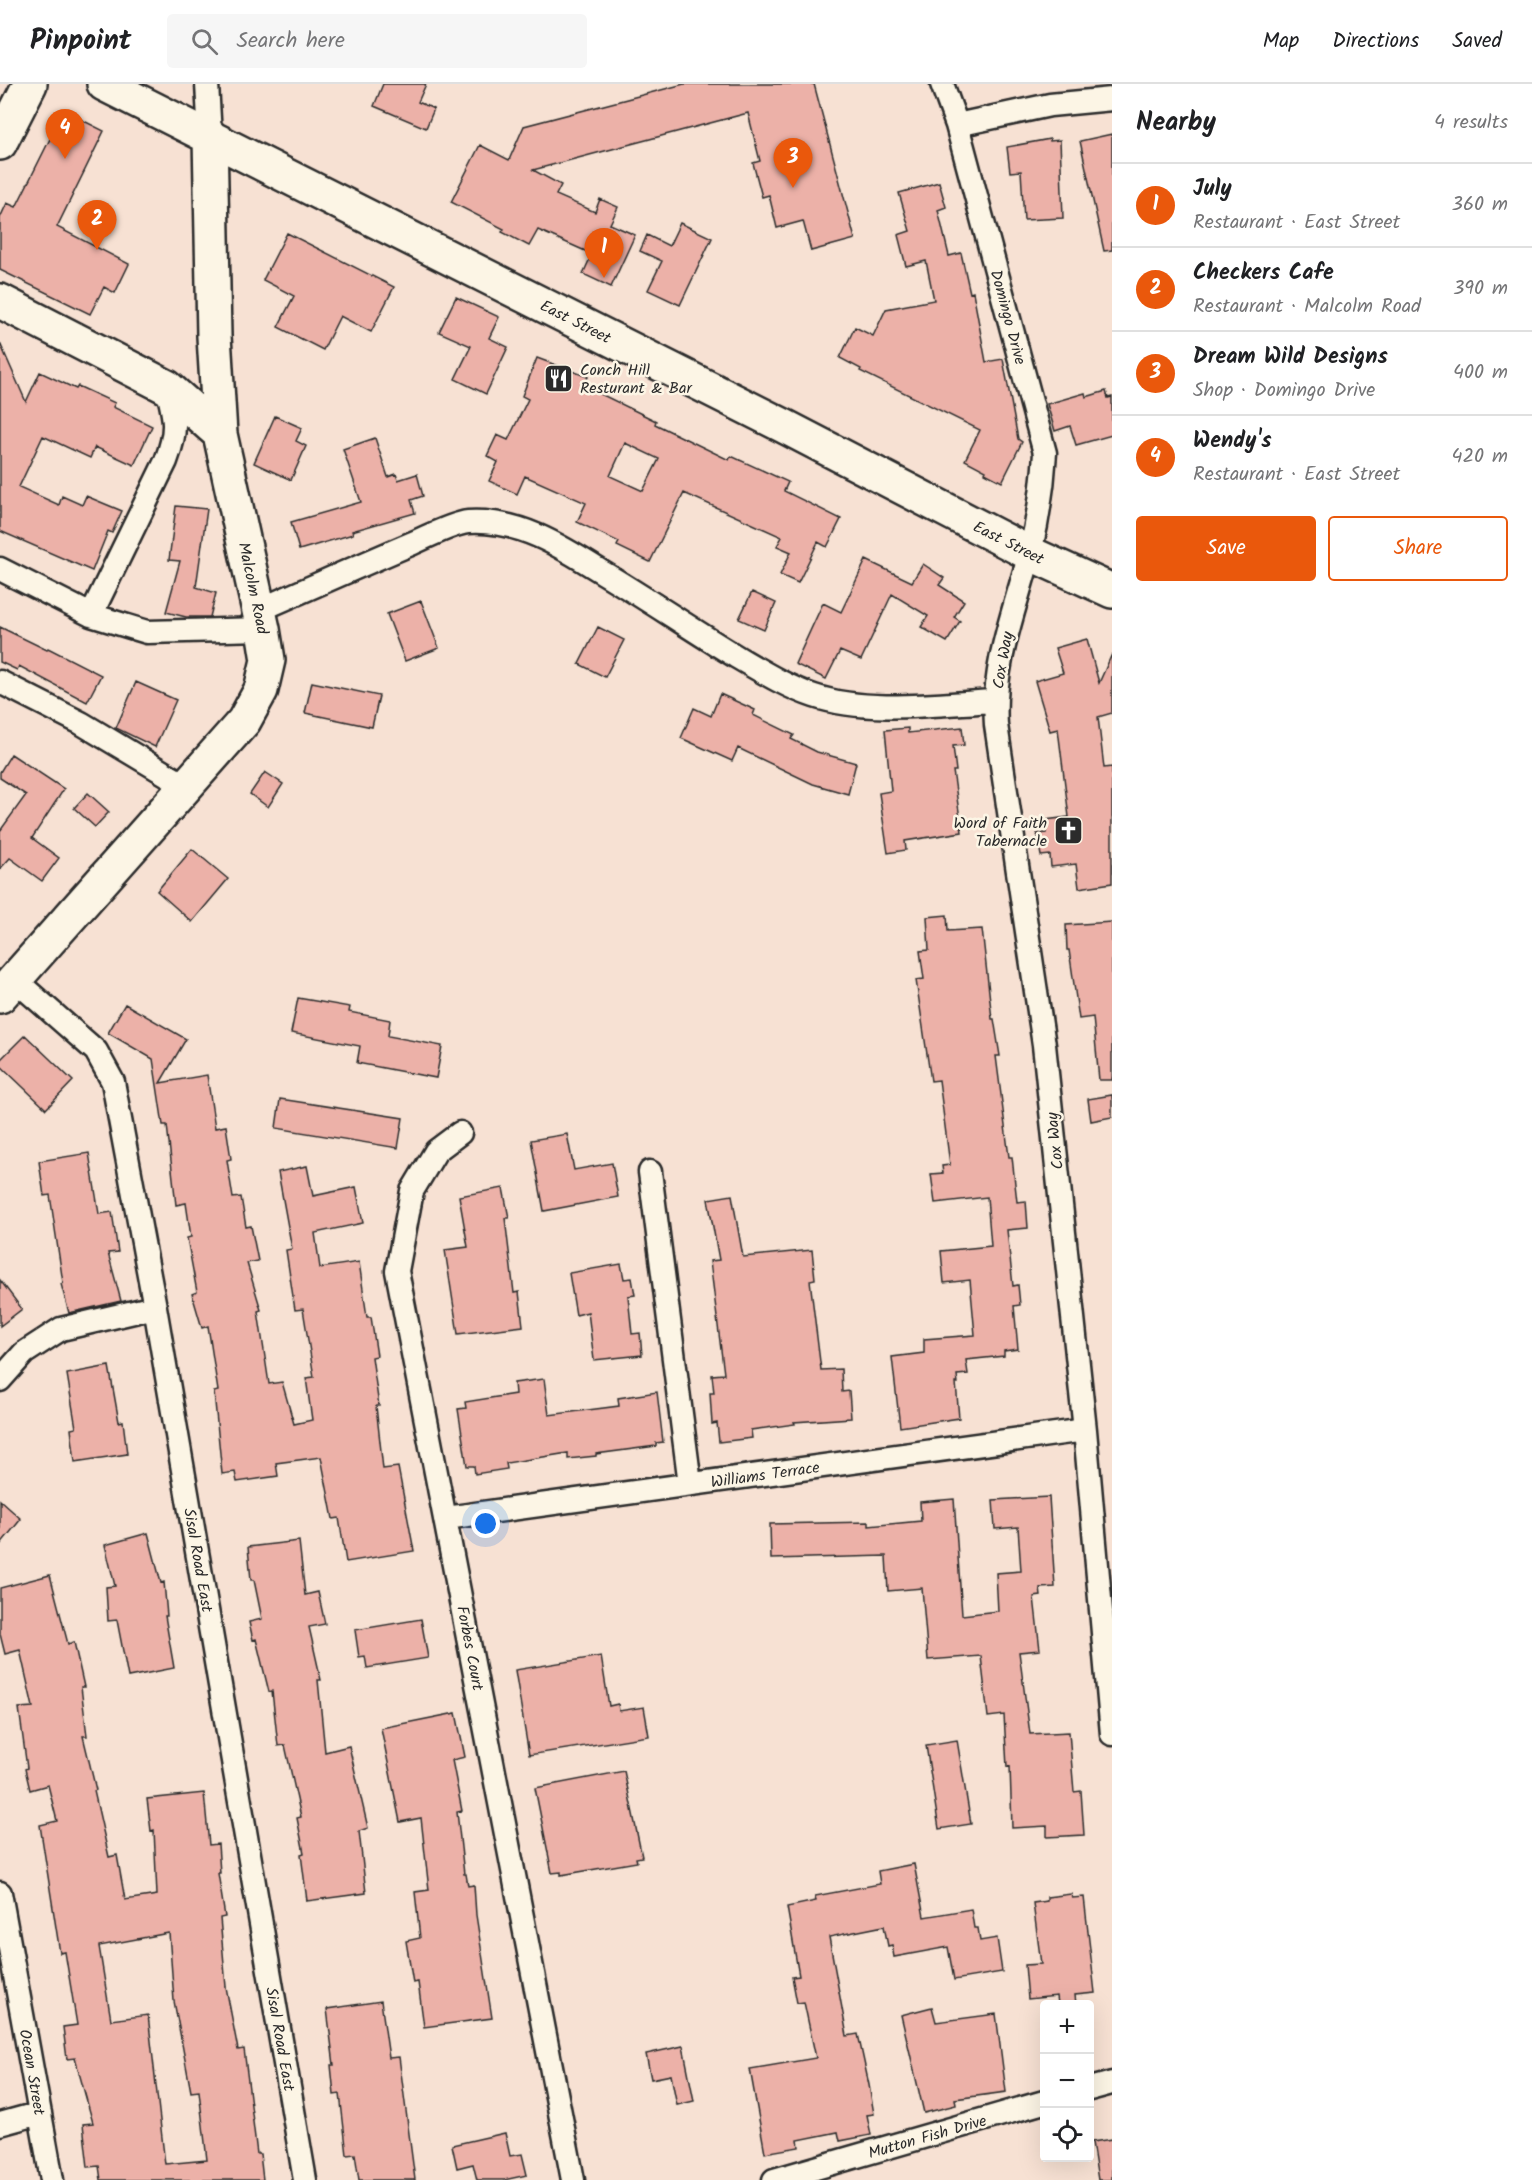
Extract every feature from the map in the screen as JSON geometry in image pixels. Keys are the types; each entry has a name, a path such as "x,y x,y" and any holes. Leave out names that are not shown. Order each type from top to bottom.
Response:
{"street":[{"path":"0,142 30,84"},
{"name":"East Street","path":"104,84 774,421 1029,553 1112,591"},
{"name":"Malcolm Road","path":"7,987 244,721 261,690 268,660 220,434 214,336 207,84"},
{"name":"Domingo Drive","path":"942,84 957,125 1045,453 1043,490 1029,553"},
{"path":"957,125 1050,105 1112,99"},
{"path":"0,301 167,387 220,434"},
{"path":"91,615 166,461 174,438 174,414 167,387"},
{"path":"0,569 91,615 147,632 261,620 406,545 466,522 504,525 537,534 562,547 760,671 812,696 838,702 877,706 994,701"},
{"name":"Cox Way","path":"1029,553 1004,637 994,701 1044,1046 1085,1430 1112,1734"},
{"path":"0,682 81,723 186,786"},
{"name":"Sisal Road East","path":"7,987 96,1051 113,1082 155,1307 305,2180"},
{"name":"Forbes Court","path":"460,1134 436,1151 412,1191 397,1271 573,2180"},
{"path":"650,1172 690,1484"},
{"path":"0,1380 24,1353 61,1329 155,1307"},
{"name":"Williams Terrace","path":"446,1518 1085,1430"},
{"name":"Ocean Street","path":"0,1893 52,2180"},
{"path":"1094,2088 1112,2083"},
{"name":"Mutton Fish Drive","path":"774,2180 1040,2103"},
{"path":"0,2124 40,2113"}],"building":[{"path":"383,84 426,84 418,102 434,109 426,128 374,106"},
{"path":"684,84 814,84 855,239 811,251 803,221 777,228 769,195 762,197 753,163 760,161 748,113 533,170 561,185 556,195 595,212 600,199 618,207 610,224 635,235 611,287 583,274 592,254 538,230 529,246 502,232 504,229 451,202 480,145 509,160 524,126"},
{"path":"64,111 104,131 57,227 129,264 115,293 104,287 90,314 0,270 0,218 7,203 16,207"},
{"path":"1112,134 1112,250 1104,251 1080,141"},
{"path":"1050,139 1050,141 1060,140 1063,218 1024,220 1021,171 1010,172 1007,147"},
{"path":"939,182 946,207 938,210 949,256 961,253 970,293 973,292 986,362 1003,359 1018,439 1022,442 1002,482 965,460 980,430 860,371 861,369 840,358 855,327 873,336 886,309 934,300 926,261 906,266 898,235 910,231 899,193"},
{"path":"680,223 712,238 680,305 648,290 662,261 640,251 647,235 669,246"},
{"path":"287,233 394,287 371,332 340,316 323,350 278,327 294,296 263,280"},
{"path":"456,297 499,317 489,338 508,347 486,394 455,379 471,346 439,332"},
{"path":"0,343 26,402 40,372 76,389 78,386 115,403 113,407 152,426 134,465 95,447 90,458 43,436 19,487 59,505 62,496 82,505 86,496 122,511 112,533 108,531 92,571 0,531"},
{"path":"537,358 588,377 584,386 729,460 731,456 788,482 784,491 841,519 827,547 818,542 798,583 780,575 791,552 777,546 782,537 684,493 650,562 617,546 619,542 577,522 586,503 525,476 517,494 489,481 498,462 487,456 497,435 508,440 528,399 522,396","holes":["625,443 659,459 643,491 610,476"]},
{"path":"1106,391 1108,398 1112,397 1112,435 1076,445 1070,426 1055,431 1047,404 1085,393 1086,397"},
{"path":"275,416 302,428 296,441 306,446 291,480 254,463"},
{"path":"375,438 388,477 396,474 398,480 417,474 423,496 411,500 415,513 352,531 353,534 299,550 291,522 361,502 343,449"},
{"path":"176,506 207,509 196,587 216,593 210,617 186,617 166,612 180,561 169,560"},
{"path":"866,560 912,582 923,564 944,578 939,585 964,601 954,617 960,621 947,642 921,627 928,616 892,594 861,660 840,651 826,679 795,664 823,603 841,612"},
{"path":"752,592 776,603 764,630 739,619"},
{"path":"421,601 439,648 405,661 387,614"},
{"path":"0,627 101,675 87,702 19,666 17,670 0,662"},
{"path":"598,627 624,640 605,677 579,664"},
{"path":"1087,639 1099,683 1112,654 1112,713 1098,717 1104,768 1112,767 1112,883 1079,888 1076,864 1051,867 1050,855 1041,856 1037,834 1046,833 1045,820 1069,817 1058,729 1050,731 1035,681 1063,673 1055,648"},
{"path":"136,682 176,700 155,747 116,728"},
{"path":"312,682 379,696 372,727 305,713"},
{"path":"720,694 755,710 753,715 794,735 791,739 817,752 856,763 848,794 813,784 738,748 732,761 681,738 694,708 711,716"},
{"path":"962,727 964,745 953,746 956,771 953,771 962,832 905,841 906,850 888,853 879,793 891,791 885,730 908,728 908,733"},
{"path":"11,754 64,789 32,838 59,858 42,881 10,858 0,869 0,831 26,795 0,778 0,772"},
{"path":"265,772 283,784 268,807 250,794"},
{"path":"88,793 109,812 95,827 74,808"},
{"path":"192,849 228,879 192,922 157,891"},
{"path":"947,915 948,931 982,929 992,1019 994,1019 1000,1056 996,1056 1009,1157 1012,1157 1017,1202 1026,1201 1028,1228 1007,1230 1013,1286 1018,1285 1020,1305 1014,1306 1018,1349 1004,1351 1004,1356 966,1360 968,1374 957,1375 958,1383 956,1383 959,1418 900,1427 892,1357 924,1353 924,1339 975,1335 970,1280 944,1283 941,1251 991,1246 987,1197 935,1203 931,1174 943,1173 942,1166 950,1165 939,1080 931,1081 916,980 924,979 920,951 929,950 927,917"},
{"path":"1112,922 1112,1080 1099,1080 1093,1017 1079,1019 1069,950 1067,950 1066,925"},
{"path":"298,998 350,1007 349,1012 390,1020 388,1036 442,1046 436,1078 357,1063 360,1046 291,1033"},
{"path":"125,1004 186,1039 160,1083 207,1075 215,1128 226,1126 231,1159 227,1160 233,1198 241,1197 246,1227 251,1226 258,1261 247,1263 261,1310 258,1311 269,1384 282,1382 294,1424 312,1420 306,1378 314,1377 303,1309 295,1310 286,1250 292,1249 278,1172 307,1166 313,1196 356,1187 363,1223 315,1233 320,1268 359,1262 367,1317 371,1317 377,1356 372,1357 379,1406 376,1406 383,1469 398,1467 414,1551 346,1562 339,1518 333,1519 321,1457 276,1463 278,1476 237,1482 235,1472 222,1474 214,1392 218,1391 208,1326 202,1328 192,1294 197,1292 187,1238 191,1237 186,1203 176,1205 167,1125 163,1125 153,1059 108,1033"},
{"path":"25,1035 73,1081 46,1109 0,1065 0,1060"},
{"path":"1112,1095 1112,1117 1091,1121 1088,1099"},
{"path":"280,1099 403,1118 398,1148 276,1128"},
{"path":"567,1134 574,1170 612,1163 618,1197 544,1211 531,1140"},
{"path":"89,1153 99,1214 112,1212 118,1252 108,1253 121,1301 69,1313 61,1284 63,1283 50,1195 44,1196 39,1161"},
{"path":"503,1188 509,1218 505,1218 514,1293 519,1292 523,1326 458,1334 445,1250 468,1247 459,1196"},
{"path":"732,1195 743,1257 812,1250 815,1279 810,1280 821,1370 841,1369 842,1392 849,1391 851,1418 794,1422 795,1424 751,1430 752,1438 719,1442 717,1423 712,1424 710,1393 714,1393 712,1375 724,1374 710,1261 719,1260 708,1199"},
{"path":"621,1264 624,1279 632,1278 635,1295 628,1296 632,1334 640,1333 642,1355 594,1360 588,1312 576,1315 569,1273"},
{"path":"0,1280 22,1309 0,1326"},
{"path":"109,1366 119,1422 123,1421 127,1454 75,1462 71,1429 76,1428 67,1374"},
{"path":"544,1379 549,1415 619,1406 618,1398 657,1392 663,1442 656,1443 656,1446 596,1454 596,1456 568,1459 568,1453 506,1463 507,1469 475,1474 474,1466 467,1466 458,1409 466,1408 465,1402 515,1394 514,1383"},
{"path":"1049,1497 1055,1587 1040,1588 1041,1596 1034,1597 1040,1650 1019,1652 1030,1734 1069,1732 1074,1792 1081,1791 1084,1835 1047,1837 1047,1826 1012,1828 1010,1766 1007,1767 1004,1715 988,1717 981,1656 928,1660 922,1588 888,1591 886,1556 771,1559 770,1524 869,1522 869,1526 921,1521 920,1502 954,1499 962,1615 998,1611 996,1573 1021,1571 1018,1527 995,1529 993,1500"},
{"path":"0,1500 21,1519 0,1545"},
{"path":"148,1533 161,1583 164,1582 167,1616 165,1616 174,1668 128,1677 117,1620 108,1621 106,1587 115,1586 105,1545"},
{"path":"299,1541 305,1595 318,1592 325,1624 309,1627 321,1680 318,1680 325,1752 349,1746 368,1828 359,1831 366,1893 307,1901 301,1854 304,1853 297,1818 301,1817 285,1745 278,1746 272,1691 269,1692 256,1639 253,1640 249,1622 262,1619 254,1580 251,1580 248,1547"},
{"path":"50,1575 68,1644 74,1642 84,1687 81,1687 87,1736 83,1736 109,1857 117,1855 125,1900 157,1895 154,1830 151,1831 147,1799 204,1793 209,1845 218,1844 220,1873 218,1873 225,1917 220,1918 226,1987 238,2050 244,2049 257,2154 260,2154 263,2180 101,2180 99,2166 88,2167 83,2124 93,2123 75,2058 67,2059 63,2027 77,2025 65,1952 60,1953 40,1825 57,1821 48,1785 30,1790 25,1769 27,1768 19,1708 33,1707 20,1650 5,1654 0,1634 0,1588","holes":["169,1933 174,2001 191,2092 199,2091 207,2160 165,2164 148,2015 111,2020 99,1946"]},
{"path":"421,1619 428,1658 367,1668 365,1656 359,1657 355,1630"},
{"path":"601,1656 609,1706 618,1704 619,1711 644,1707 649,1736 529,1755 515,1670"},
{"path":"456,1713 465,1757 452,1760 462,1811 457,1812 464,1874 466,1874 468,1886 474,1885 476,1915 492,2018 424,2027 418,1982 413,1983 406,1941 420,1938 415,1892 429,1890 421,1818 400,1822 381,1728"},
{"path":"957,1740 971,1824 939,1829 926,1745"},
{"path":"624,1771 642,1857 636,1858 637,1862 561,1875 561,1872 552,1873 535,1788"},
{"path":"914,1864 924,1917 971,1909 974,1928 978,1928 980,1941 997,1938 1002,1972 954,1980 948,1947 894,1957 892,1945 888,1946 884,1926 829,1937 847,2036 858,2034 869,2085 874,2114 867,2115 871,2135 840,2141 838,2132 798,2140 799,2147 765,2153 750,2069 816,2058 804,2002 797,2003 792,1977 799,1976 787,1907 816,1901 815,1896 880,1884 878,1871"},
{"path":"1071,1894 1072,1898 1084,1897 1095,1993 1075,1995 1076,2000 1058,2000 1057,1996 1028,1999 1025,1965 1041,1964 1033,1903 1047,1901 1047,1897"},
{"path":"381,2001 389,2058 399,2057 415,2180 359,2180 355,2154 347,2155 340,2094 334,2095 331,2065 334,2065 327,2009"},
{"path":"932,2007 936,2022 996,2014 1006,2092 955,2099 956,2105 924,2113 901,2015"},
{"path":"683,2046 694,2101 677,2105 671,2075 651,2079 646,2054"},
{"path":"505,2133 510,2156 522,2154 527,2175 504,2180 477,2180 473,2164 457,2168 452,2145"},
{"path":"1112,2139 1112,2180 1098,2180 1094,2142"}],"place":[{"name":"Wendy's","path":"65,159"},
{"name":"Dream Wild Designs","path":"793,188"},
{"name":"Checkers Cafe","path":"97,250"},
{"name":"July","path":"604,278"},
{"name":"Conch Hill Resturant & Bar","path":"559,378"},
{"name":"Word of Faith Tabernacle","path":"1068,831"}]}
